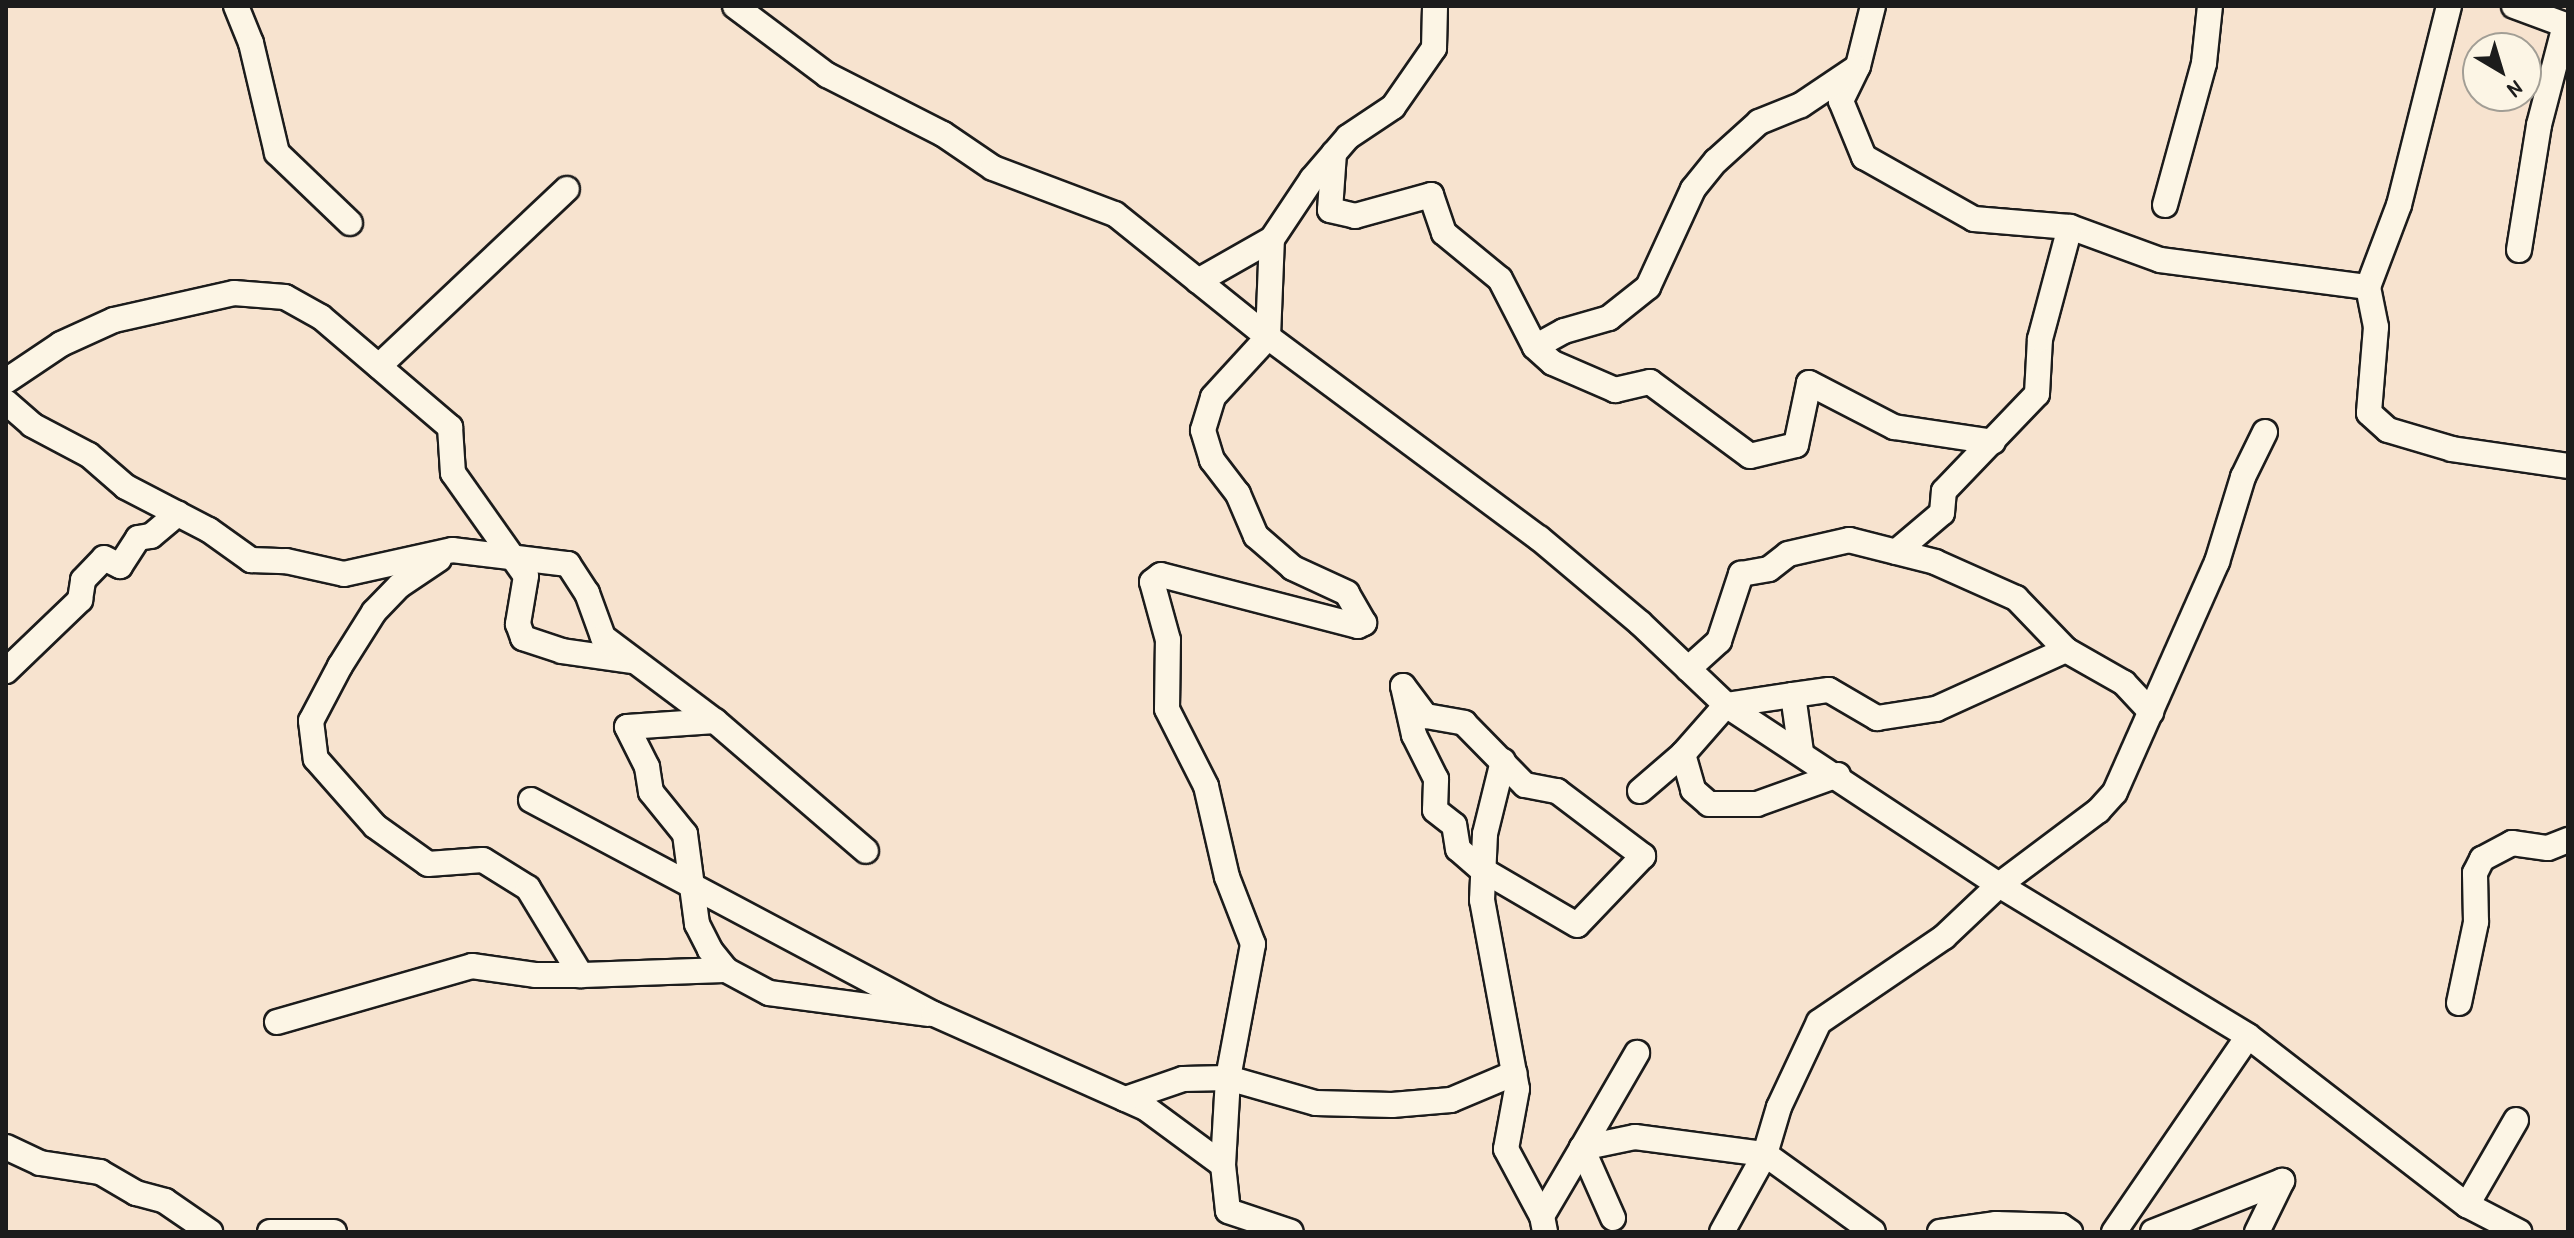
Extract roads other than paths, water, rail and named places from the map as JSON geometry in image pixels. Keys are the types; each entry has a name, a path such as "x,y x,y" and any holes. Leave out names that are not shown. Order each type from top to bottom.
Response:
{"street":[{"path":"236,6 251,43 277,153 350,223"},
{"path":"735,6 827,75 943,134 993,168 1107,209 1268,337 1539,538 1726,705 1838,775 1999,885 2248,1036 2467,1205 2519,1232"},
{"path":"1198,281 1272,239 1334,153 1393,107 1434,48 1435,6"},
{"path":"1873,6 1858,66 1841,101 1864,157 1974,219 2070,227 2160,260 2368,287"},
{"path":"2165,205 2204,63 2210,6"},
{"path":"2449,6 2399,205 2368,287 2376,327 2369,413 2388,430 2452,449 2568,466"},
{"path":"2514,6 2566,25 2539,125 2519,250"},
{"path":"1535,347 1564,331 1609,318 1648,287 1693,189 1716,161 1759,122 1801,105 1858,66"},
{"path":"1334,153 1330,210 1355,216 1431,195 1444,233 1500,279 1535,347 1553,363 1615,390 1650,382 1750,456 1796,445 1809,383 1894,427 1993,442"},
{"path":"379,366 567,189"},
{"path":"1896,552 1942,513 1944,491 2037,394 2040,339 2070,227"},
{"path":"1272,239 1268,337 1213,397 1205,413 1205,446 1242,500 1256,536 1293,568 1347,593 1365,620 1358,626 1161,575 1152,582 1168,640 1167,709 1206,786 1232,893 1252,938 1228,1078 1223,1165 1228,1211 1291,1232"},
{"path":"6,381 61,344 114,320 249,292 302,305 450,427 453,473 526,576 518,624 523,638 562,651 642,662"},
{"path":"6,402 32,425 95,459 126,487 178,513 246,558 286,561 329,573 361,572 452,550 517,561 568,564 587,593 603,637 642,662 715,721 866,851"},
{"path":"1722,1232 1765,1154 1779,1107 1819,1022 1944,937 1999,885 2105,806 2151,712 2217,562 2243,477 2265,432"},
{"path":"6,671 80,600 83,580 104,558 120,566 138,538 151,536 178,513"},
{"path":"1688,669 1719,641 1741,574 1769,569 1788,554 1849,540 1935,562 2016,598 2066,650 2124,683 2151,712"},
{"path":"452,550 399,586 374,612 311,721 316,759 375,826 428,864 483,860 528,888 581,975"},
{"path":"1640,791 1683,754 1726,705 1829,690 1877,718 1936,709 2066,650"},
{"path":"1403,686 1426,716 1464,723 1503,761 1525,785 1557,791 1643,856 1577,925 1481,869 1458,849 1454,825 1435,810 1436,779 1414,735 1403,686"},
{"path":"1793,695 1801,752"},
{"path":"715,721 627,727 647,767 651,792 685,834 700,933 726,970"},
{"path":"1683,754 1693,790 1709,804 1772,800 1838,775"},
{"path":"1503,761 1491,795 1481,869 1518,1103 1506,1149 1543,1224"},
{"path":"531,800 934,1014 1125,1099 1174,1125 1223,1165"},
{"path":"2459,1003 2476,922 2475,873 2482,859 2512,843 2548,848 2568,840"},
{"path":"277,1022 472,966 536,975 726,970 783,997 934,1014"},
{"path":"2114,1232 2248,1036"},
{"path":"1543,1224 1582,1148 1637,1053"},
{"path":"1125,1099 1183,1079 1228,1078 1316,1103 1392,1105 1451,1100 1515,1073"},
{"path":"2467,1205 2516,1120"},
{"path":"1582,1148 1635,1137 1765,1154 1873,1232"},
{"path":"6,1147 40,1163 100,1172 136,1193 165,1201 210,1232"},
{"path":"1582,1148 1613,1218"},
{"path":"2153,1232 2282,1181 2257,1232"},
{"path":"1940,1232 1996,1224 2061,1226 2070,1232"},
{"path":"270,1232 334,1232"}]}
